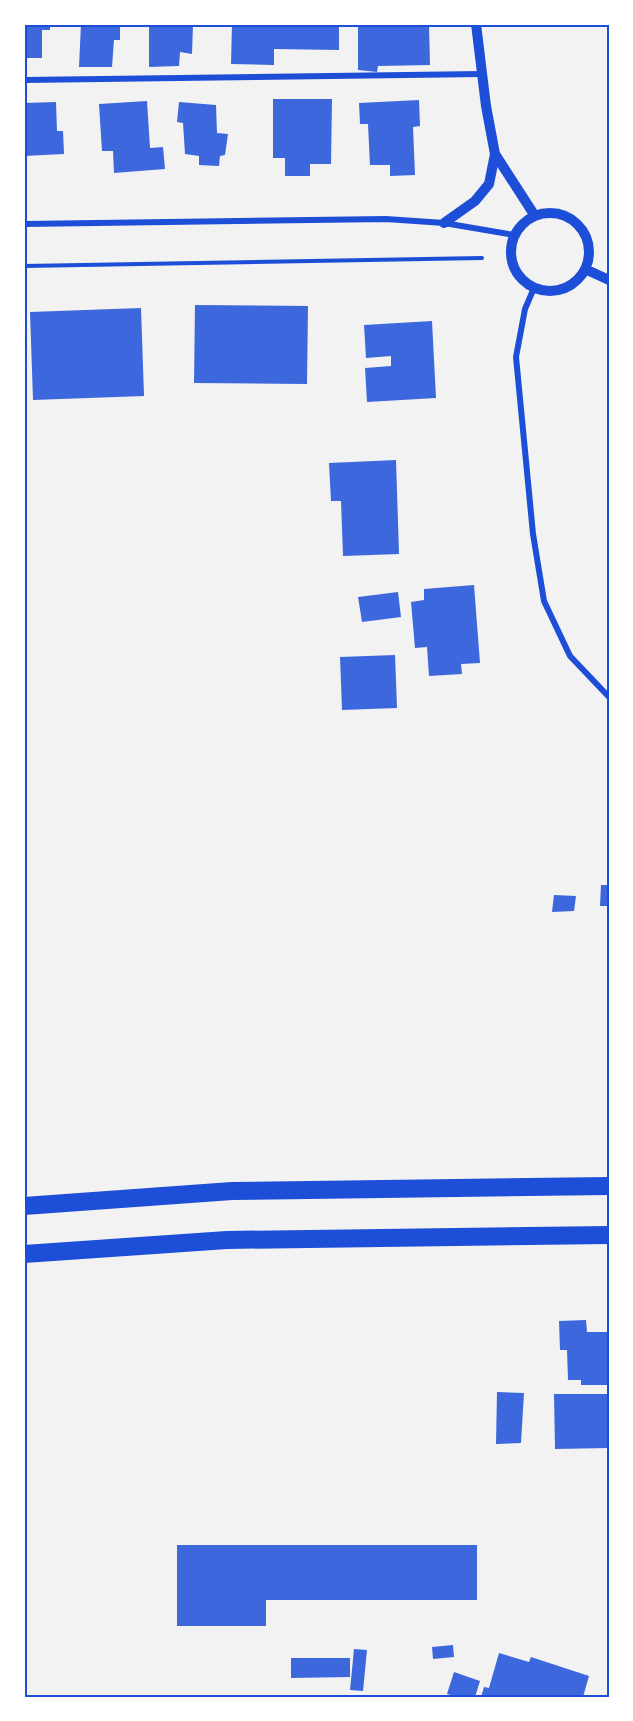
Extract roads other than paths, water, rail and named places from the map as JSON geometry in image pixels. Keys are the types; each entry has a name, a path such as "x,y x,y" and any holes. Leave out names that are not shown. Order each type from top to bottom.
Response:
{"highway":[{"path":"24,1206 232,1191 609,1186"},
{"path":"24,1254 226,1240 609,1235"}],"street":[{"path":"444,223 475,201 489,184 495,154 476,24"},
{"path":"24,80 482,74"},
{"path":"495,154 535,216"},
{"path":"555,213 565,216 582,229 587,238 589,259 585,269 579,279 558,291 534,288 520,277 511,260 514,235 526,220 535,216 555,213"},
{"path":"24,224 386,219 444,223 514,235"},
{"path":"585,269 609,280"},
{"path":"534,288 525,309 516,357 533,534 544,601 570,656 609,697"}]}
